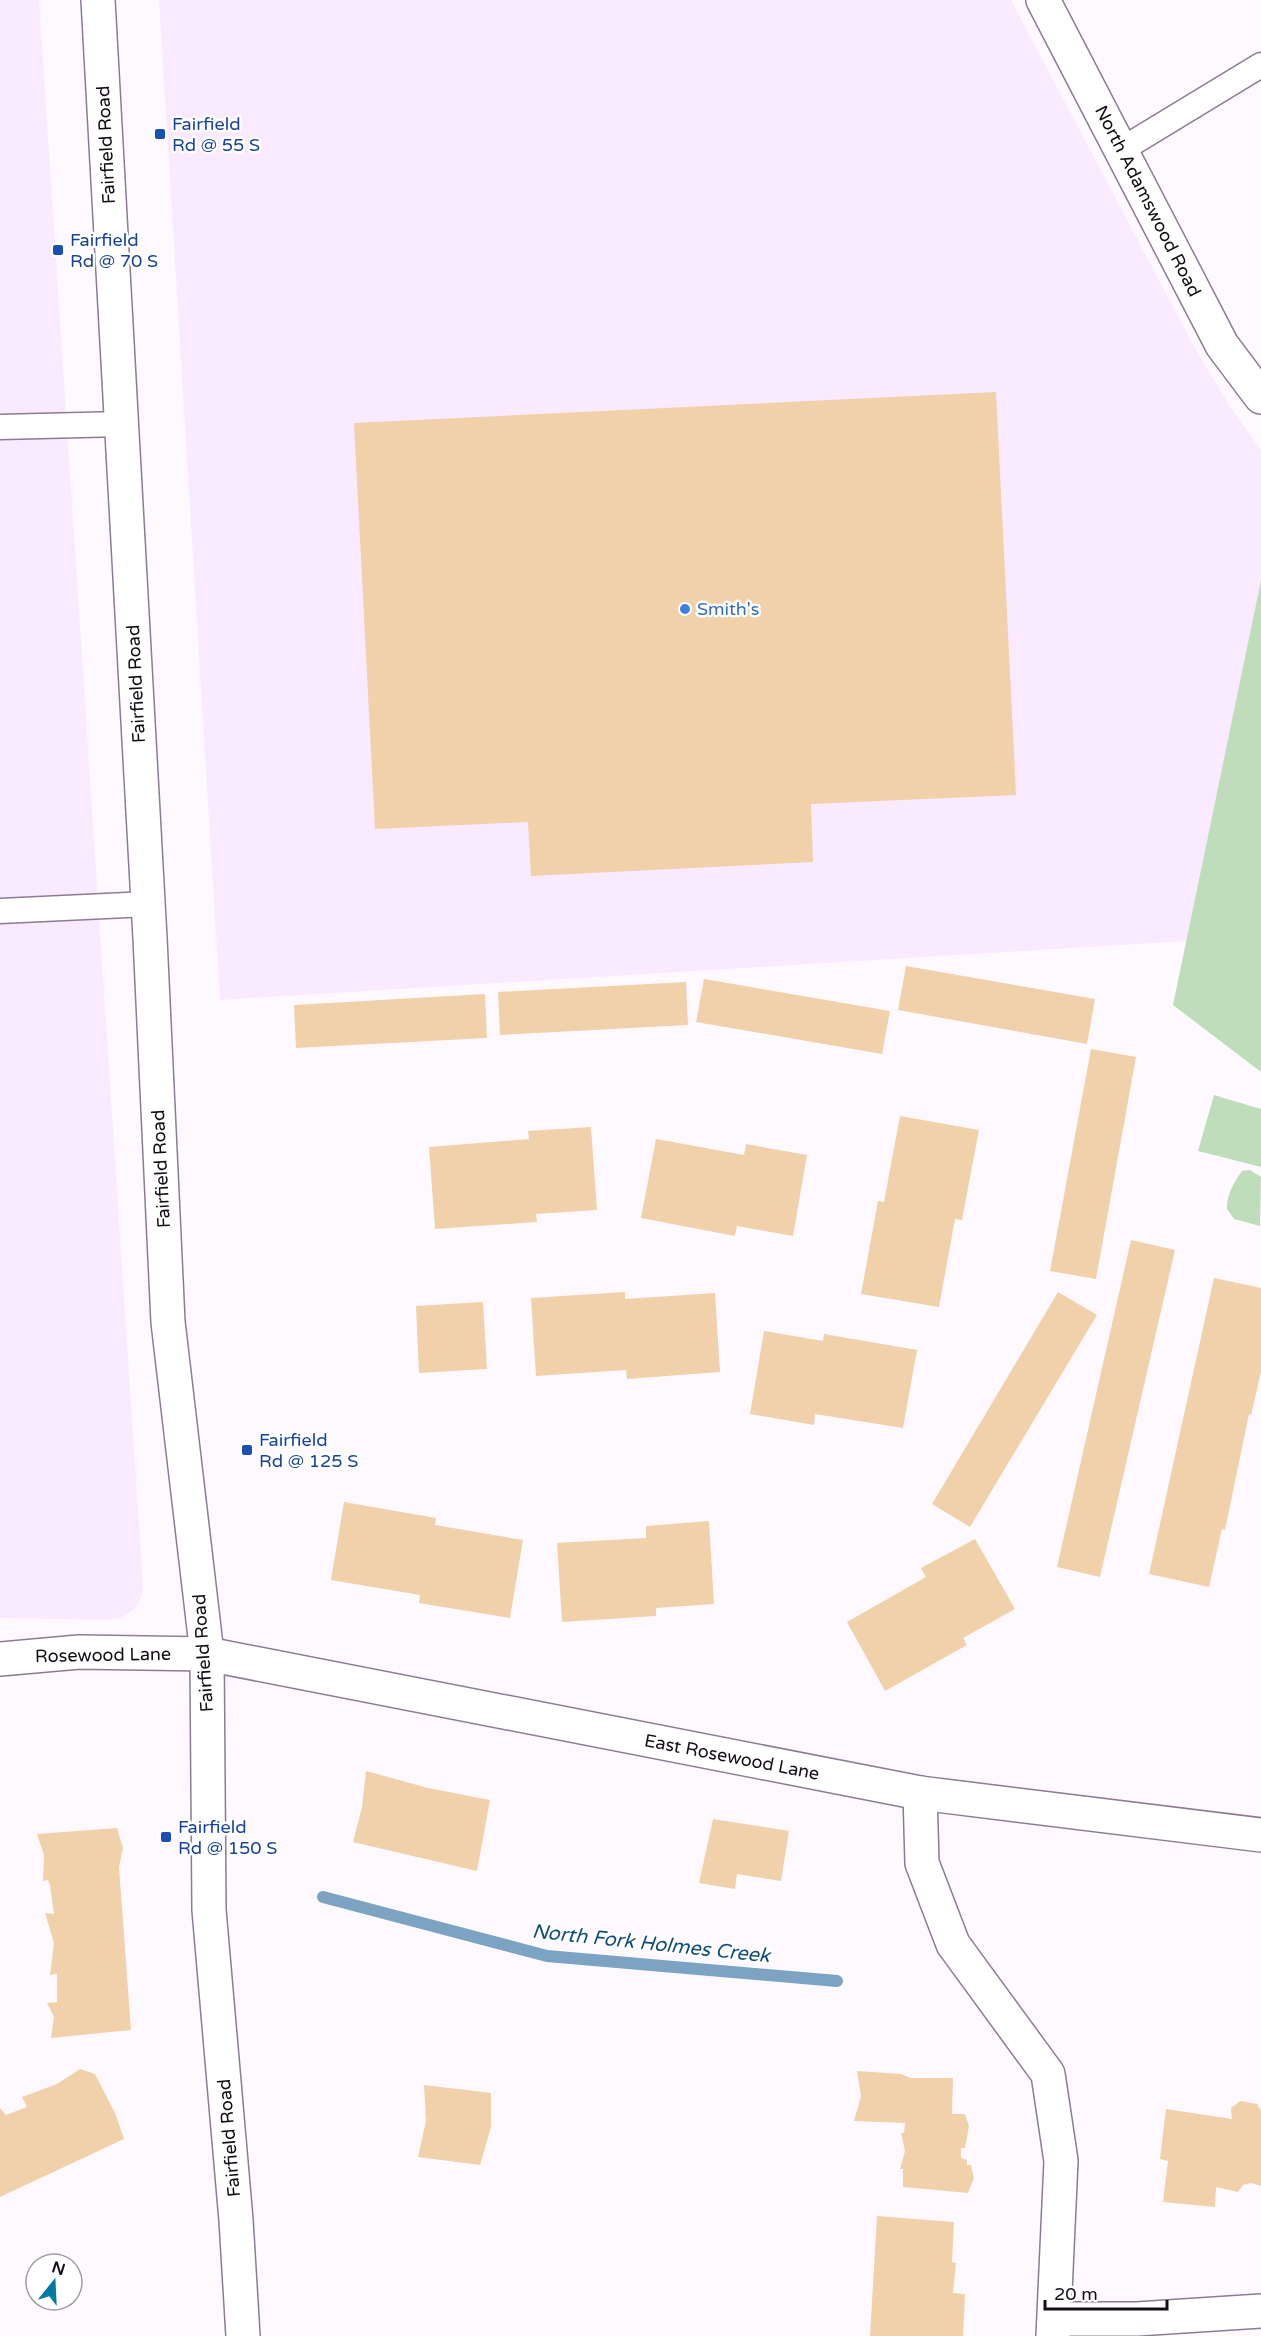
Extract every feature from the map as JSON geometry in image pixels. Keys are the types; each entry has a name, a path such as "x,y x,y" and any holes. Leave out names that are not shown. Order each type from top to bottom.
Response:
{"street":[{"name":"Fairfield Road","path":"98,0 148,904 168,1322 207,1654 209,1910 235,2208 243,2336"},
{"name":"North Adamswood Road","path":"1043,0 1222,345 1261,397"},
{"name":"Rosewood Lane","path":"0,1659 79,1652 207,1654"},
{"name":"East Rosewood Lane","path":"207,1654 920,1793 1261,1835"},
{"path":"920,1793 922,1863 952,1944 1048,2074 1061,2161 1054,2328 1137,2319 1261,2311"}],"lane":[{"path":"1121,150 1261,65"},
{"path":"0,427 122,424"},
{"path":"0,911 148,904"}],"shaded area":[{"path":"0,0 39,0 143,1587 136,1608 120,1618 106,1620 0,1618"},
{"path":"159,0 1011,0 1196,350 1231,408 1261,450 1261,580 1186,941 220,1000"}],"green space":[{"path":"1261,580 1261,1072 1173,1005"},
{"path":"1214,1095 1261,1109 1261,1167 1198,1151"},
{"path":"1250,1170 1261,1177 1260,1226 1234,1219 1227,1209 1229,1194 1236,1180 1242,1171"}],"building":[{"name":"Smith's","path":"996,392 1016,795 811,804 813,862 531,876 528,822 375,829 354,423"},
{"path":"906,966 1095,999 1087,1044 898,1010"},
{"path":"704,979 890,1011 882,1054 696,1022"},
{"path":"686,982 688,1025 500,1035 498,992"},
{"path":"485,994 487,1038 296,1048 294,1005"},
{"path":"1091,1049 1136,1057 1096,1279 1050,1271"},
{"path":"900,1116 979,1130 962,1220 955,1219 939,1307 861,1294 878,1201 884,1202"},
{"path":"591,1127 597,1210 536,1214 537,1222 435,1229 429,1147 529,1139 528,1131"},
{"path":"656,1139 744,1155 746,1144 807,1155 793,1236 737,1226 735,1236 641,1218"},
{"path":"1131,1240 1175,1250 1100,1577 1057,1567"},
{"path":"1214,1278 1261,1288 1261,1372 1251,1415 1249,1414 1225,1530 1222,1529 1209,1587 1149,1574"},
{"path":"625,1292 625,1299 715,1293 720,1372 627,1379 626,1370 536,1376 531,1298"},
{"path":"1058,1292 1097,1315 970,1527 932,1504"},
{"path":"483,1302 487,1369 419,1373 416,1306"},
{"path":"764,1331 823,1341 824,1334 917,1350 903,1428 815,1414 814,1425 750,1414"},
{"path":"344,1502 436,1518 435,1525 523,1540 510,1618 419,1603 420,1595 331,1580"},
{"path":"709,1521 714,1604 656,1608 656,1616 562,1622 557,1543 646,1538 646,1526"},
{"path":"975,1539 1015,1609 963,1638 967,1645 885,1691 847,1622 926,1577 921,1568"},
{"path":"366,1771 428,1788 490,1800 477,1871 353,1842 362,1807"},
{"path":"713,1819 789,1831 781,1881 737,1874 735,1889 699,1883"},
{"path":"117,1828 123,1848 119,1867 131,2030 51,2038 54,2017 47,2003 57,2002 57,1974 50,1975 54,1943 45,1913 54,1914 50,1885 48,1880 43,1881 44,1855 37,1834"},
{"path":"80,2069 95,2074 115,2113 124,2139 0,2197 0,2108 6,2115 27,2107 22,2097 57,2084"},
{"path":"857,2071 901,2074 911,2078 953,2078 952,2114 965,2114 969,2126 965,2148 961,2148 961,2158 967,2160 967,2165 971,2165 974,2178 968,2193 903,2187 903,2169 900,2169 905,2151 901,2133 904,2133 905,2123 854,2121 861,2096"},
{"path":"424,2085 491,2093 491,2127 480,2165 418,2157 426,2121"},
{"path":"1240,2101 1257,2104 1261,2111 1261,2186 1251,2183 1243,2185 1238,2192 1216,2187 1215,2207 1163,2202 1168,2161 1160,2159 1166,2109 1232,2119 1231,2108"},
{"path":"877,2216 954,2222 952,2262 956,2263 953,2293 965,2294 963,2336 870,2336"}],"waterway":[{"name":"North Fork Holmes Creek","path":"323,1897 547,1956 837,1981"}],"place":[{"name":"Fairfield Rd @ 55 S","path":"160,134"},
{"name":"Fairfield Rd @ 70 S","path":"58,250"},
{"name":"Smith's","path":"685,609"},
{"name":"Fairfield Rd @ 125 S","path":"247,1450"},
{"name":"Fairfield Rd @ 150 S","path":"166,1837"}]}
